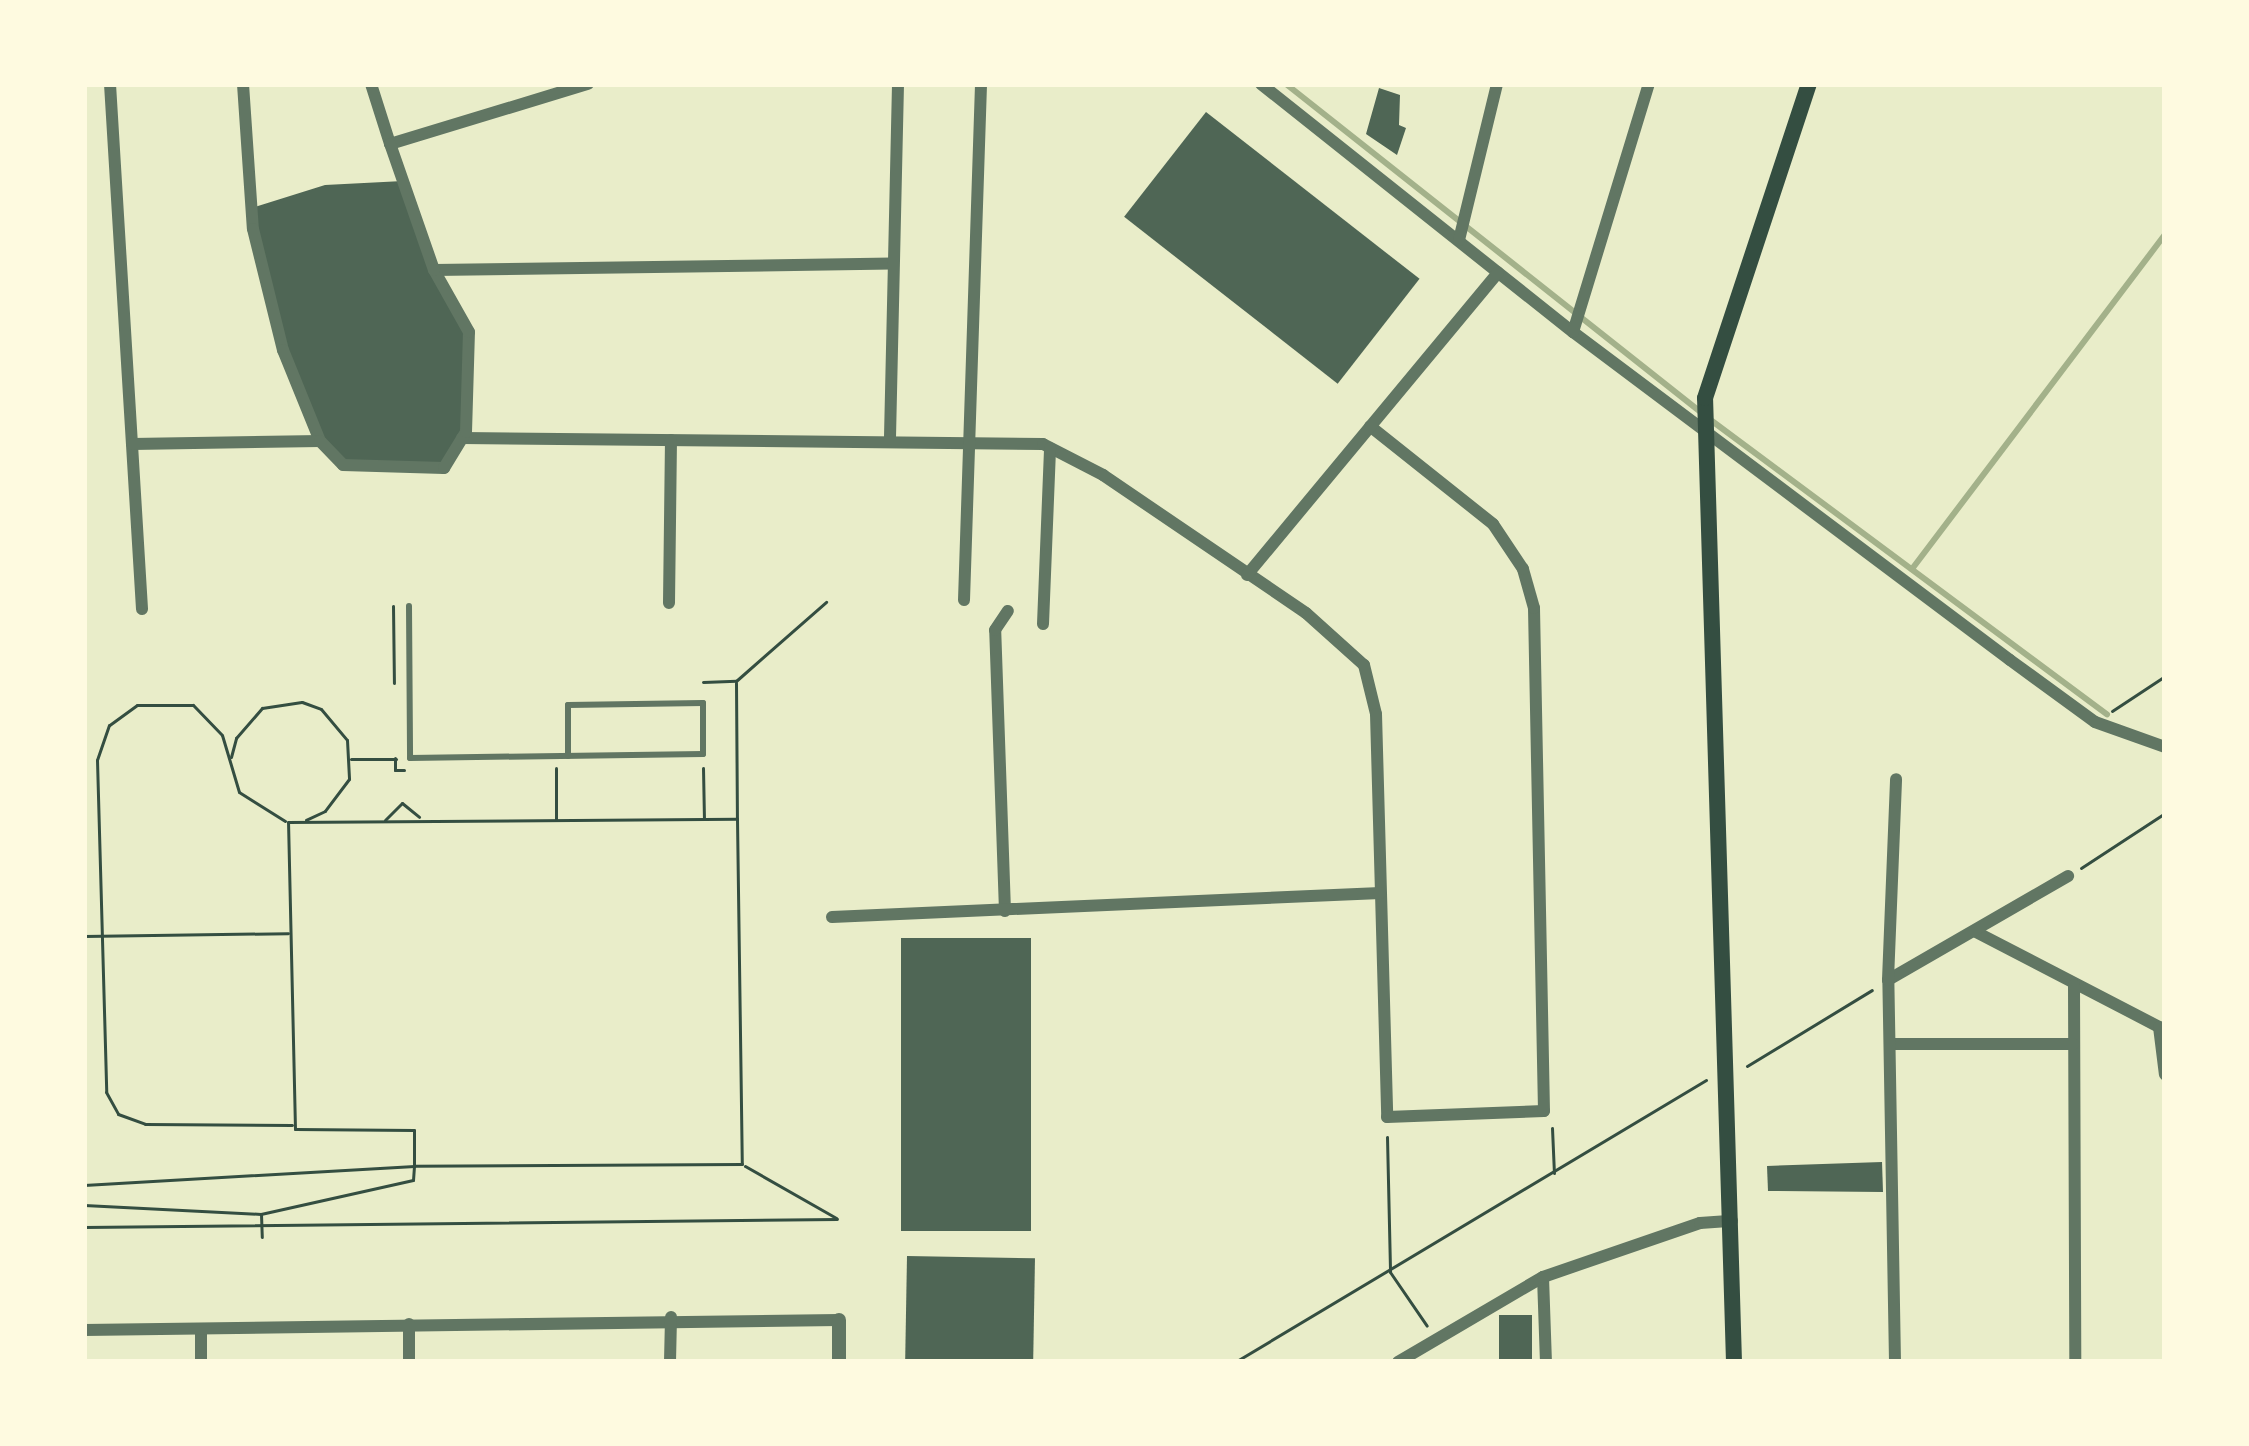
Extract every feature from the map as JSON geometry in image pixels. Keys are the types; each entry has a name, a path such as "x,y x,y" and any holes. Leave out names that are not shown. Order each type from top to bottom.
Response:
{"main road":[{"path":"1734,1362 1705,432 1713,366 1809,84"}],"street":[{"path":"110,84 142,609"},
{"path":"244,84 253,229 283,350 320,442 343,466 444,468 462,438 470,332 434,270 370,84"},
{"path":"390,144 588,84"},
{"path":"890,437 898,84"},
{"path":"964,600 981,84"},
{"path":"1261,84 1574,332 2095,722 2165,747"},
{"path":"1459,240 1497,84"},
{"path":"1574,332 1649,84"},
{"path":"434,270 892,264"},
{"path":"1247,575 1498,273"},
{"path":"462,438 890,437 1050,448 1334,634 1364,665 1376,714 1387,1117 1544,1111 1534,608 1523,568 1493,524 1370,426"},
{"path":"669,603 670,440"},
{"path":"132,444 320,442"},
{"path":"1043,624 1050,448"},
{"path":"1005,911 995,630 1008,611"},
{"path":"1895,1362 1888,980 1896,779"},
{"path":"1888,980 2068,876"},
{"path":"832,916 1380,893"},
{"path":"1976,932 2159,1028 2165,1075"},
{"path":"2074,986 2074,1362"},
{"path":"1890,1044 2073,1044"},
{"path":"1398,1362 1544,1277 1700,1223 1732,1221"},
{"path":"1544,1277 1546,1362"},
{"path":"670,1362 671,1317"},
{"path":"84,1330 671,1317 839,1320 839,1362"},
{"path":"409,1362 410,1324"},
{"path":"201,1329 202,1362"}],"lane":[{"path":"409,606 410,758 703,754 703,703 568,705 568,755"}],"path":[{"path":"703,682 736,681 826,602"},
{"path":"393,606 394,700"},
{"path":"2095,722 2165,676"},
{"path":"736,681 742,1164"},
{"path":"231,758 247,721 262,708 302,702 337,722 351,760 349,779 326,811 288,822"},
{"path":"84,1205 261,1214 412,1180 414,1166 414,1130 146,1124 118,1114 106,1092 97,760 109,725 136,705 193,705 231,758 252,807 288,822 737,819"},
{"path":"395,746 395,770 418,770"},
{"path":"703,754 704,819"},
{"path":"351,760 410,758"},
{"path":"533,767 556,767 556,820"},
{"path":"385,821 402,803 419,821"},
{"path":"2068,876 2165,813"},
{"path":"288,822 294,1125"},
{"path":"84,936 290,933"},
{"path":"1745,1067 1888,980"},
{"path":"1234,1362 1702,1086 1712,1068"},
{"path":"1544,1111 1554,1174"},
{"path":"1387,1117 1390,1272 1436,1340"},
{"path":"84,1185 414,1166 742,1164 837,1219 84,1227"},
{"path":"261,1214 262,1237"}],"building":[{"path":"1379,88 1400,95 1399,125 1406,128 1397,155 1366,134"},
{"path":"1206,112 1420,279 1338,384 1124,217"},
{"path":"403,181 434,270 469,332 466,432 444,468 343,465 320,441 283,350 252,208 325,185"},
{"path":"901,938 1031,938 1031,1231 901,1231"},
{"path":"1882,1162 1883,1192 1768,1191 1767,1166"},
{"path":"907,1256 1035,1258 1033,1362 905,1362"},
{"path":"1499,1315 1532,1315 1532,1362 1499,1362"}],"waterway":[{"path":"1286,84 1702,413"},
{"path":"1912,569 2165,235"},
{"path":"1712,421 2107,714"}]}
